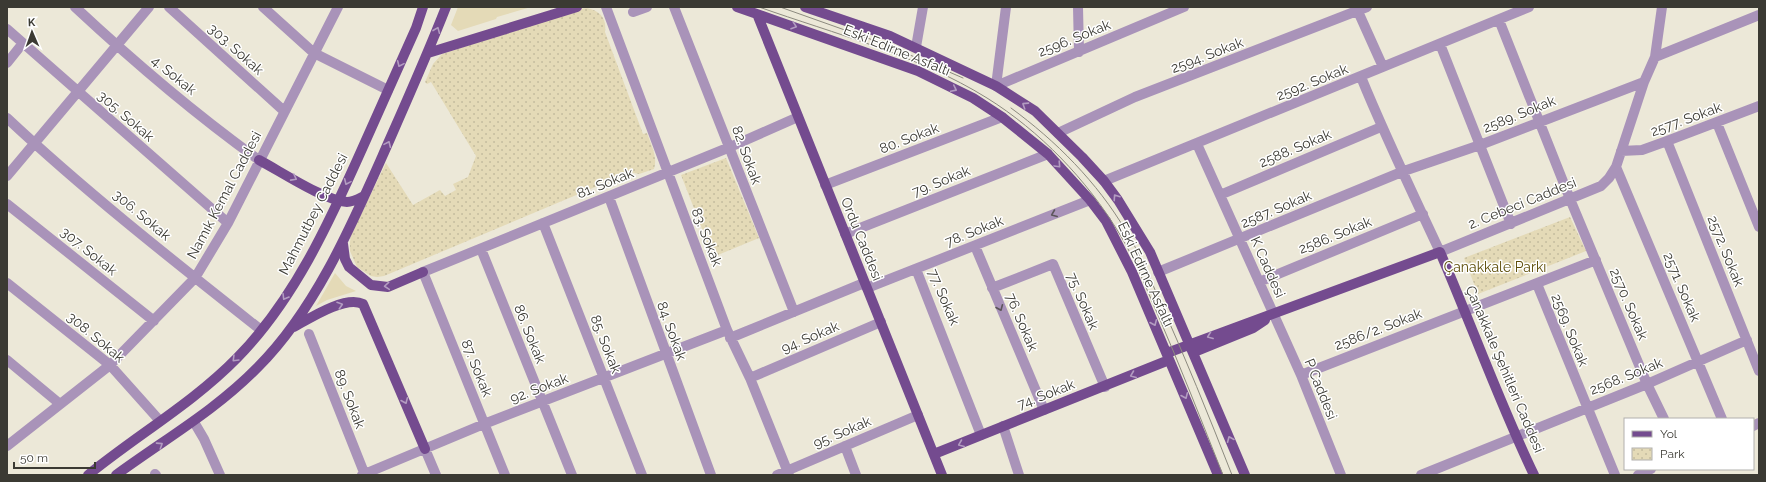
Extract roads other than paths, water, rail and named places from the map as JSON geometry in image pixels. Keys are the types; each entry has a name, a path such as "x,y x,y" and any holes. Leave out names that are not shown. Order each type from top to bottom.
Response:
{"main road":[{"path":"414,7 416,28"},
{"name":"Mahmutbey Caddesi","path":"88,475 211,384 238,357 274,314 313,251 339,200 416,28 423,7"},
{"path":"116,475 194,422 228,396 259,367 292,328 343,244 428,53 446,7"},
{"path":"428,53 516,24 577,7"},
{"name":"Eski Edirne Asfaltı","path":"737,7 918,71 973,98 1002,117 1048,154 1090,200 1106,221 1132,272 1218,475"},
{"name":"Eski Edirne Asfaltı","path":"805,7 890,36 996,86 1035,111 1104,181 1150,252 1245,475"},
{"name":"Ordu Caddesi","path":"757,14 942,475"},
{"path":"259,160 320,192 339,200 354,201 364,196"},
{"path":"343,244 345,259 349,268 370,285 388,288 422,272"},
{"name":"Çanakkale Şehitleri Caddesi","path":"1440,252 1466,310 1516,436 1534,475"},
{"name":"2. Cebeci Caddesi","path":"1192,348 1249,321 1274,314 1440,252"},
{"path":"292,328 333,307 351,302 363,304 425,449"},
{"name":"74. Sokak","path":"934,454 1105,387 1168,357 1192,348"}],"street":[{"name":"4. Sokak","path":"75,7 116,46 259,160"},
{"path":"7,176 149,7"},
{"name":"303. Sokak","path":"169,7 284,111"},
{"path":"263,7 314,52 388,90"},
{"name":"Namık Kemal Caddesi","path":"9,443 110,365 195,278 228,223 338,7"},
{"name":"83. Sokak","path":"606,7 667,172 692,233 728,334 750,378 788,473"},
{"path":"633,12 647,7"},
{"name":"82. Sokak","path":"674,7 794,312"},
{"path":"916,47 923,7"},
{"path":"996,86 1006,7"},
{"path":"1078,7 1078,52"},
{"name":"2596. Sokak","path":"996,86 1184,7"},
{"name":"2592. Sokak","path":"1104,181 1530,7"},
{"name":"2. Cebeci Caddesi","path":"1440,252 1601,186 1609,178 1616,167 1620,151 1644,82 1655,57 1662,7"},
{"path":"1360,8 1383,67"},
{"name":"2594. Sokak","path":"1058,133 1135,97 1360,8"},
{"path":"1655,57 1759,15"},
{"name":"2570. Sokak","path":"1499,20 1570,199 1647,384 1664,418"},
{"name":"305. Sokak","path":"7,29 228,223"},
{"path":"7,63 23,43"},
{"path":"1440,44 1511,224"},
{"name":"Çanakkale Şehitleri Caddesi","path":"1361,77 1381,127 1404,171 1440,252"},
{"name":"2589. Sokak","path":"1404,171 1480,145 1539,121 1644,82"},
{"name":"2577. Sokak","path":"1620,151 1642,150 1667,142 1759,106"},
{"name":"81. Sokak","path":"422,272 609,197 798,117"},
{"name":"80. Sokak","path":"825,185 1002,117"},
{"name":"306. Sokak","path":"7,118 34,144 195,278 261,330"},
{"path":"1717,123 1759,227"},
{"name":"2588. Sokak","path":"1220,195 1381,127"},
{"name":"2572. Sokak","path":"1667,142 1759,371"},
{"name":"K Caddesi","path":"1197,144 1274,314"},
{"name":"79. Sokak","path":"845,234 1048,154"},
{"name":"2571. Sokak","path":"1616,167 1722,418"},
{"name":"2587. Sokak","path":"1158,272 1404,171"},
{"name":"84. Sokak","path":"609,197 665,355 711,475"},
{"name":"78. Sokak","path":"866,286 916,269 1090,200"},
{"name":"307. Sokak","path":"7,204 154,321"},
{"name":"2586. Sokak","path":"1259,282 1422,214"},
{"name":"85. Sokak","path":"543,223 642,475"},
{"name":"76. Sokak","path":"975,246 1044,410"},
{"name":"86. Sokak","path":"481,249 572,475"},
{"name":"2586/2. Sokak","path":"1301,375 1596,260"},
{"name":"75. Sokak","path":"992,288 1053,264 1105,387"},
{"name":"77. Sokak","path":"916,269 984,434"},
{"name":"87. Sokak","path":"422,272 505,475"},
{"name":"308. Sokak","path":"7,283 110,365 160,421"},
{"name":"2569. Sokak","path":"1536,284 1614,475"},
{"name":"92. Sokak","path":"364,475 484,424 665,355 794,312 866,286"},
{"name":"P Caddesi","path":"1274,314 1301,375 1341,475"},
{"name":"94. Sokak","path":"750,378 880,322"},
{"name":"89. Sokak","path":"309,334 364,475"},
{"name":"2568. Sokak","path":"1421,475 1647,384 1747,340"},
{"path":"7,360 60,404"},
{"name":"95. Sokak","path":"777,475 788,473 845,446 918,415"},
{"path":"194,422 204,439 220,475"},
{"path":"1003,426 1019,475"},
{"path":"845,446 856,475"},
{"path":"425,449 436,475"},
{"path":"1638,475 1649,470"}],"tram line":[{"path":"759,7 876,46 933,69 961,83 1007,111 1044,141 1061,158 1106,213 1130,253 1145,284 1175,355 1223,475"},
{"path":"780,7 887,45 963,78"},
{"path":"1011,108 1060,148 1089,179 1115,213 1126,231 1144,264 1169,321 1232,475"}],"park label":[{"name":"Çanakkale Parkı","path":"1495,267"}]}
